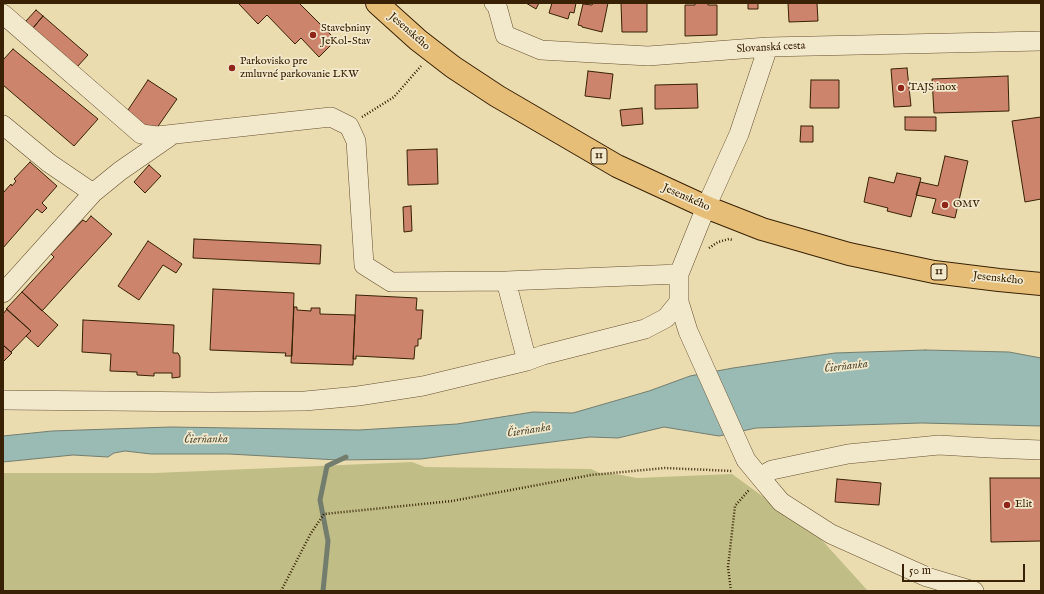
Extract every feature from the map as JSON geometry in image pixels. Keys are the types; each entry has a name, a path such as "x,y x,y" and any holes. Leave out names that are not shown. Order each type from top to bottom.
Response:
{"main road":[{"name":"Jesenského","path":"377,3 418,40 447,63 497,96 617,166 706,208 762,229 849,254 934,272 1041,284"}],"street":[{"name":"Slovanská cesta","path":"494,3 497,6 505,35 541,50 648,56 768,47 1041,41"},
{"path":"3,14 141,134 157,136 172,135 331,117 349,126 356,141 364,265 391,282 506,282 679,274"},
{"path":"768,47 738,134 679,274 679,302 688,331 746,460 781,502 831,534 927,577 974,591"},
{"path":"3,125 48,163 93,193"},
{"path":"3,293 93,193 120,171 172,135"},
{"path":"506,282 527,361"},
{"path":"3,400 212,402 305,401 358,396 423,386 527,361 543,355 645,329 666,318 679,302"},
{"path":"758,475 772,470 848,454 932,446 1041,450"}],"path":[{"path":"349,126 394,97 422,65"},
{"path":"706,249 707,250 712,245 730,239 736,240"},
{"path":"281,591 310,533 324,514 452,501 591,475 666,468 758,475"},
{"path":"731,591 728,567 735,506 758,475"}],"shaded area":[{"path":"412,462 425,467 591,469 600,473 637,478 732,474 820,538 868,591 3,591 3,473 155,473"}],"water":[{"name":"Čierňanka","path":"925,350 1009,352 1041,358 1041,426 922,423 756,428 719,436 664,427 618,438 590,437 421,459 338,460 229,454 151,454 125,451 114,453 108,457 73,455 3,462 3,436 52,431 170,427 359,430 457,424 533,412 573,413 649,391 690,376 733,368 835,353"}],"building":[{"path":"238,3 299,3 336,40 319,57 301,38 295,44 267,15 258,24"},
{"path":"526,3 539,3 536,9"},
{"path":"552,3 576,3 574,13 570,12 568,19 549,13"},
{"path":"593,3 608,3 602,32 578,25 583,4 592,5"},
{"path":"621,3 647,3 647,32 622,32"},
{"path":"695,3 717,5 717,35 685,36 685,5 695,5"},
{"path":"748,3 758,3 758,9 748,9"},
{"path":"788,3 817,3 818,21 789,22"},
{"path":"36,10 43,16 33,28 26,21"},
{"path":"43,16 88,55 77,67 33,28"},
{"path":"13,49 98,119 74,146 3,85 3,60"},
{"name":"TAJS inox","path":"907,68 911,106 894,107 891,69"},
{"path":"588,71 613,74 610,99 585,96"},
{"path":"1008,76 1009,111 934,113 932,79"},
{"path":"148,80 177,99 154,132 126,113"},
{"path":"811,80 839,80 839,108 810,108"},
{"path":"697,84 698,108 655,109 655,85"},
{"path":"642,108 643,124 622,126 620,110"},
{"path":"905,117 936,117 936,131 905,130"},
{"path":"1041,117 1041,199 1025,202 1012,121"},
{"path":"801,126 813,126 813,142 800,142"},
{"path":"437,149 438,184 408,185 407,150"},
{"path":"945,156 968,161 955,218 932,213 936,199 916,195 920,182 938,186"},
{"path":"30,162 57,186 42,203 47,208 42,213 37,209 3,248 3,193 11,184 12,186 16,181 14,179"},
{"path":"149,165 161,176 145,193 134,182"},
{"path":"897,173 921,178 911,217 887,211 888,208 864,202 869,177 894,183"},
{"path":"411,206 412,231 404,232 403,207"},
{"path":"91,216 112,234 42,311 22,292 54,257 51,254 83,220 86,222"},
{"path":"194,239 321,245 320,264 193,258"},
{"path":"148,241 182,264 176,273 163,265 139,300 118,286"},
{"path":"213,289 294,293 292,356 285,356 286,353 210,350"},
{"path":"22,292 58,325 38,347 26,336 31,331 6,309"},
{"path":"356,295 417,298 416,310 423,310 421,339 418,339 418,346 415,346 414,359 356,356 356,359 353,359"},
{"path":"294,307 297,307 297,310 311,311 311,308 320,308 320,314 355,315 353,365 291,363"},
{"path":"7,309 31,331 11,352 3,345 3,314"},
{"path":"83,320 174,325 173,353 178,353 180,357 180,377 172,378 172,373 154,373 154,376 137,375 137,372 110,371 111,354 82,352"},
{"path":"3,345 12,353 3,362"},
{"path":"990,478 1041,478 1041,541 991,542"},
{"path":"837,479 881,483 879,505 835,502"}],"waterway":[{"path":"323,591 328,541 320,500 327,466 346,457"}],"place":[{"name":"Stavebniny JeKol-Stav","path":"313,35"},
{"name":"Parkovisko pre zmluvné parkovanie LKW","path":"232,68"},
{"name":"TAJS inox","path":"901,88"},
{"name":"OMV","path":"945,205"},
{"name":"Elit","path":"1007,505"}]}
